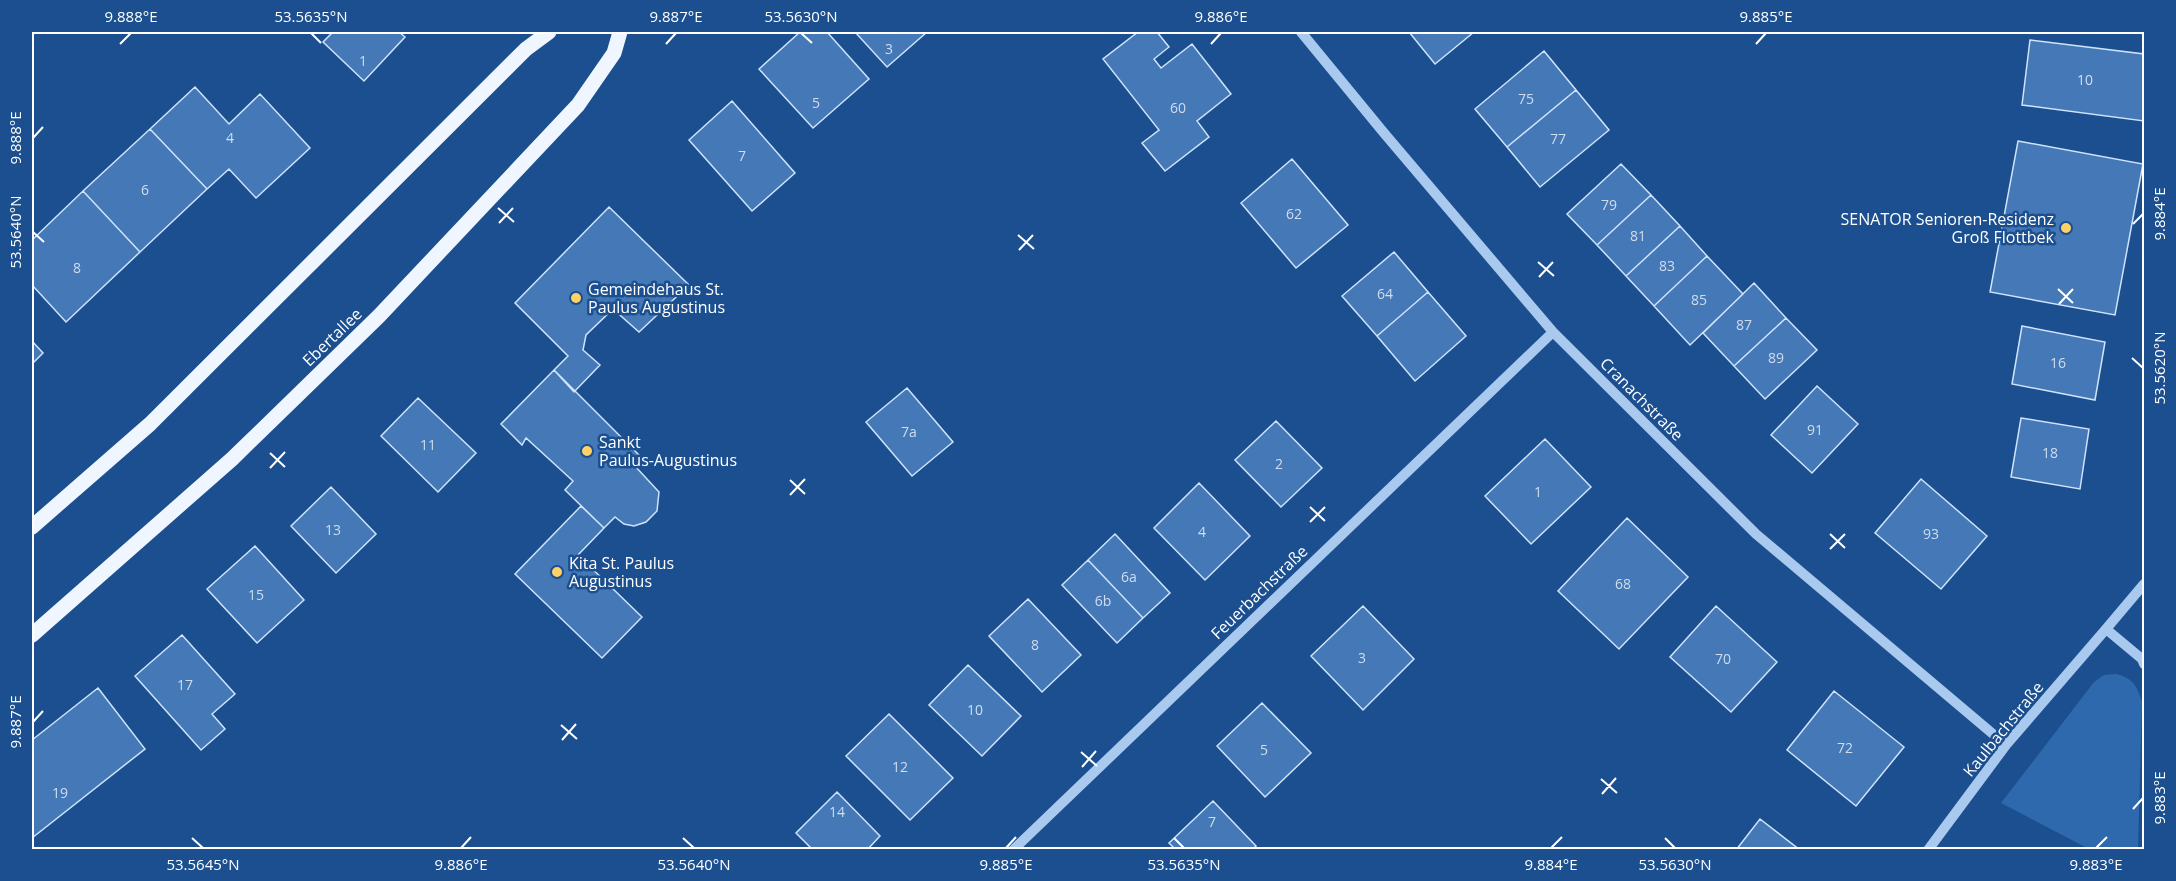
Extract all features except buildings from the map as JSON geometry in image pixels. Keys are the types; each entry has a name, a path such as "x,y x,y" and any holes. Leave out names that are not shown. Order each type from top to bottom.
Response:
{"main road":[{"path":"32,527 150,424 526,49 549,32"},
{"name":"Ebertallee","path":"32,635 232,459 379,316 578,105 614,53 620,32"}],"street":[{"name":"Cranachstraße","path":"1301,32 1384,134 1553,332 1756,534 2006,745"},
{"name":"Feuerbachstraße","path":"1013,849 1553,332"},
{"name":"Kaulbachstraße","path":"1928,849 2006,745 2145,584"},
{"path":"2106,629 2145,664"}],"shaded area":[{"path":"2116,674 2127,678 2134,684 2142,702 2138,849 2089,849 2001,803 2094,682 2104,675"}],"place":[{"name":"SENATOR Senioren-Residenz Groß Flottbek","path":"2066,228"},
{"name":"Gemeindehaus St. Paulus Augustinus","path":"576,298"},
{"name":"Sankt Paulus-Augustinus","path":"587,451"},
{"name":"Kita St. Paulus Augustinus","path":"557,572"}]}
